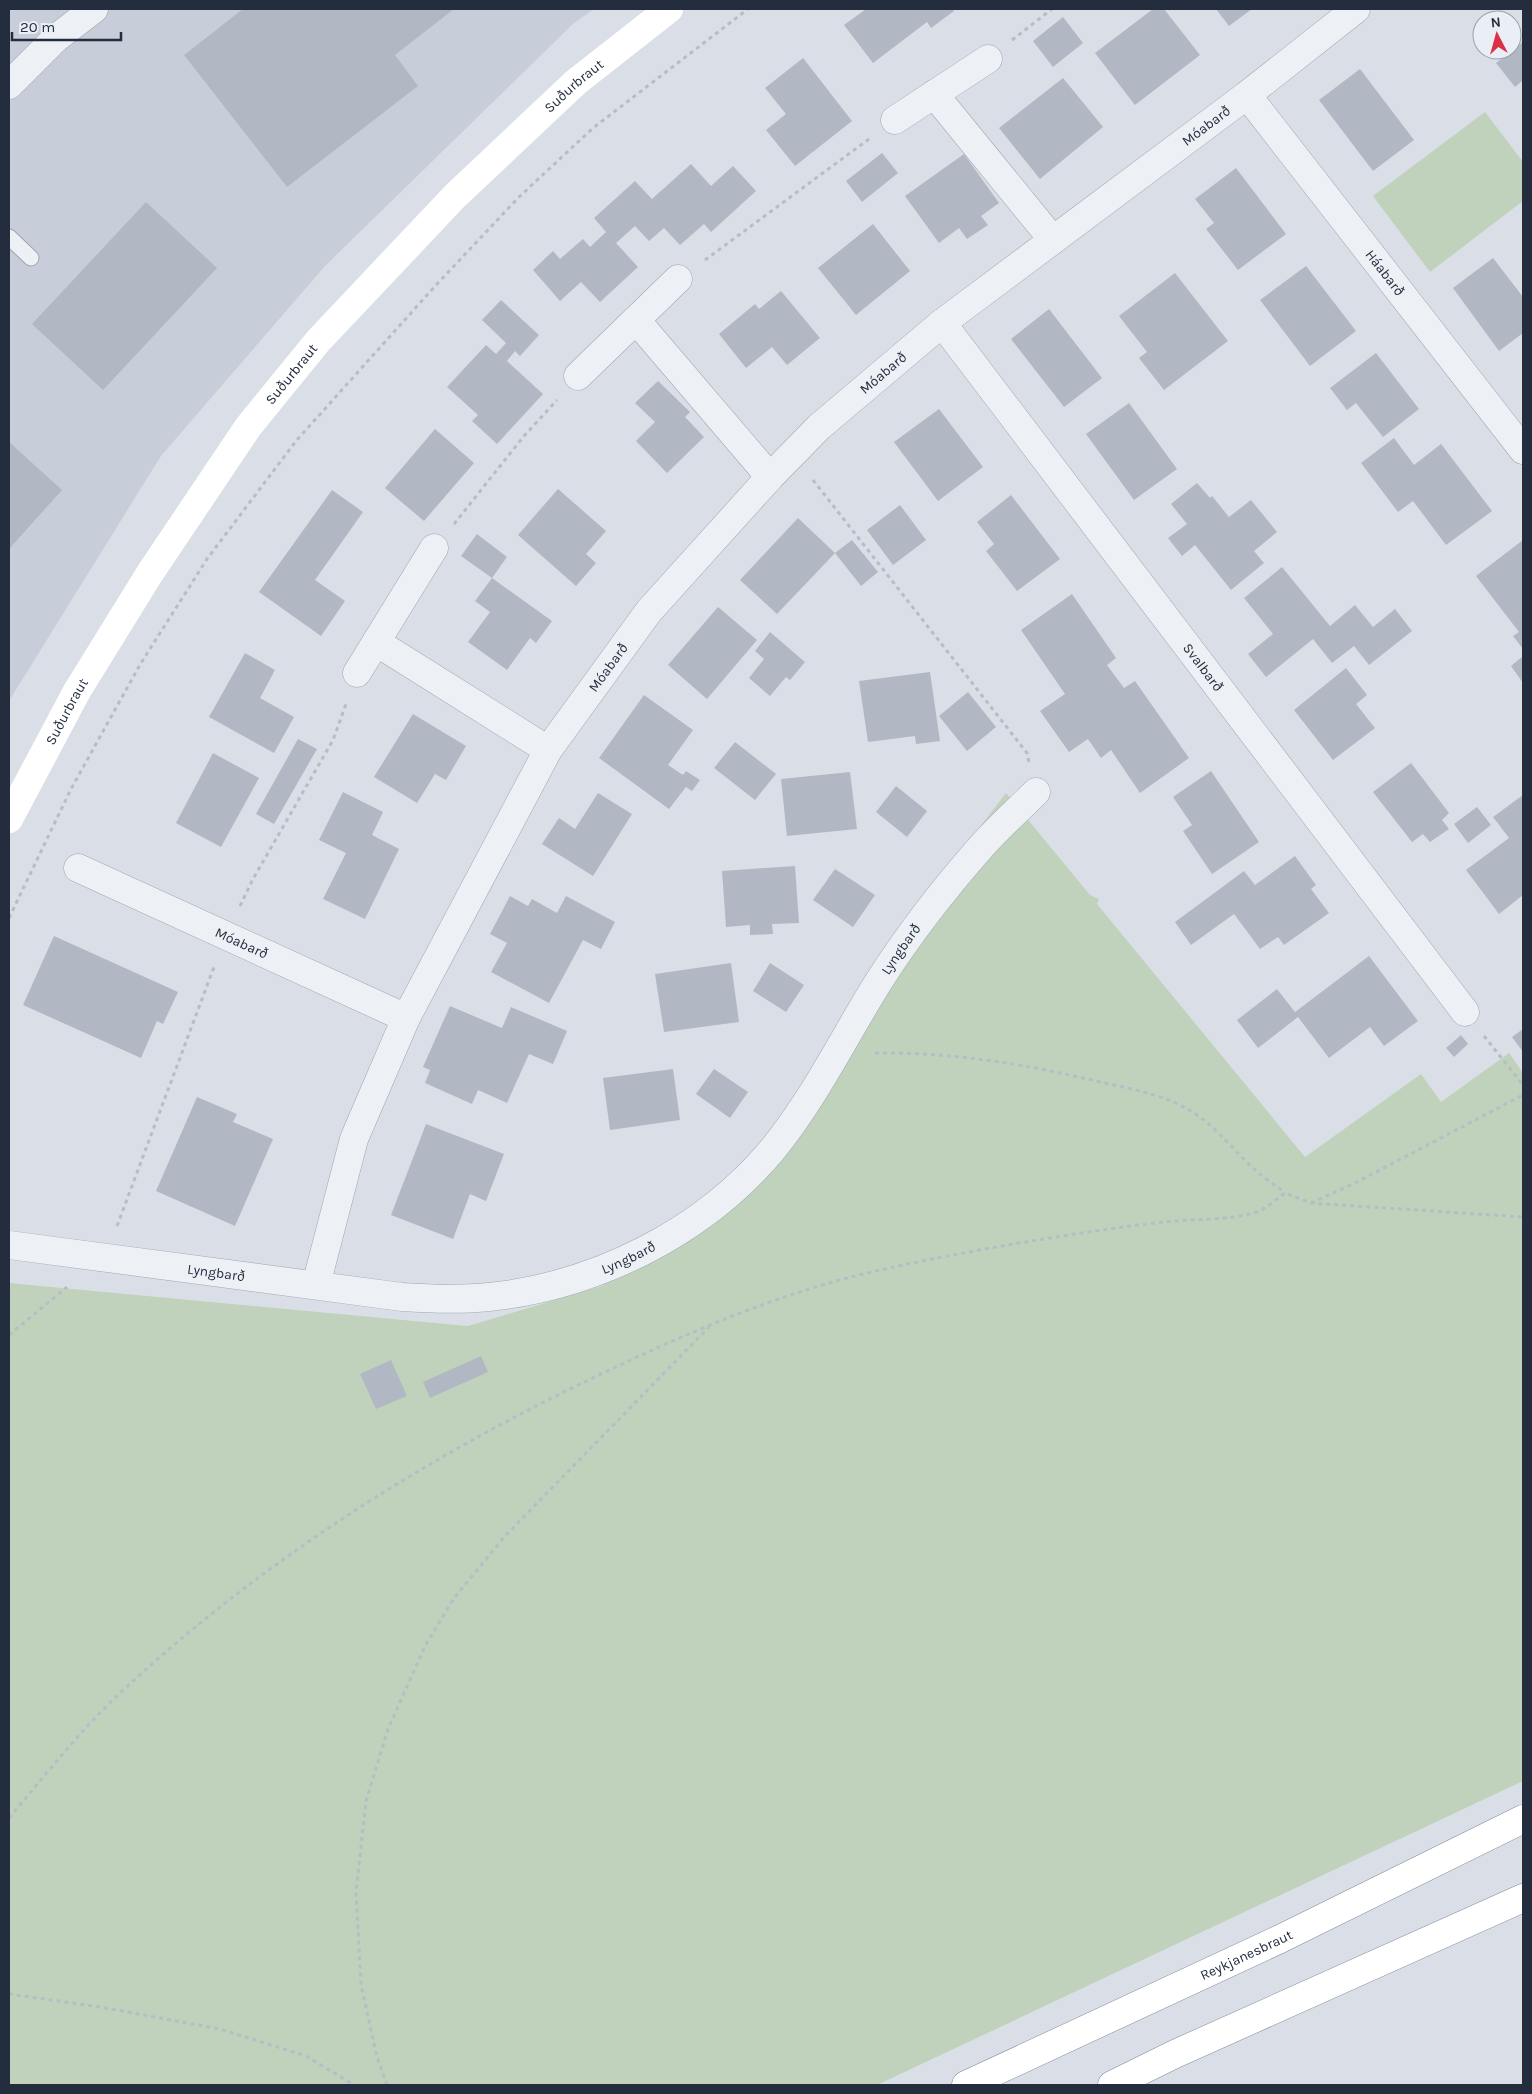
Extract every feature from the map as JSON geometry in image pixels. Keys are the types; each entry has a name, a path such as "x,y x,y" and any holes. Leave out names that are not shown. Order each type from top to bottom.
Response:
{"main road":[{"name":"Suðurbraut","path":"9,819 77,692 150,572 248,427 318,341 454,196 576,82 669,9"},
{"name":"Reykjanesbraut","path":"966,2085 1280,1939 1523,1819"},
{"path":"1112,2085 1175,2054 1523,1898"}],"street":[{"path":"9,85 55,39 94,9"},
{"name":"Móabarð","path":"316,1285 354,1140 406,1018 548,750 649,610 770,477 819,427 942,323 1247,94 1356,9"},
{"path":"896,120 988,59"},
{"path":"934,94 1053,240"},
{"name":"Háabarð","path":"1247,94 1523,450"},
{"path":"578,376 678,279"},
{"path":"636,320 770,477"},
{"name":"Svalbarð","path":"942,323 1465,1012"},
{"path":"357,673 434,548"},
{"path":"376,642 548,750"},
{"name":"Lyngbarð","path":"9,1245 411,1298 446,1300 490,1297 541,1288 618,1263 667,1239 706,1213 741,1183 772,1149 799,1114 880,981 930,909 982,846 1036,792"},
{"name":"Móabarð","path":"78,868 406,1018"}],"lane":[{"path":"9,237 31,258"}],"path":[{"path":"9,918 71,789 141,663 207,559 296,441 437,284 519,197 593,128 748,9"},
{"path":"988,59 1052,9"},
{"path":"678,279 896,120"},
{"path":"434,548 524,436 578,376"},
{"path":"793,454 1027,753 1036,792"},
{"path":"9,1335 104,1258 226,936 252,878 333,740 357,673"},
{"path":"1465,1012 1523,1084"},
{"path":"837,1053 908,1052 1000,1060 1036,1066 1148,1093 1191,1111 1211,1126 1256,1171 1286,1193 1311,1203 1523,1217"},
{"path":"1311,1203 1355,1183 1523,1095"},
{"path":"9,1818 82,1731 115,1698 220,1607 344,1516 452,1452 543,1402 666,1343 711,1324 804,1291 864,1274 970,1252 1110,1229 1173,1221 1228,1217 1259,1211 1286,1193"},
{"path":"387,2085 377,2057 361,1985 356,1893 366,1801 388,1729 424,1646 454,1598 506,1536 711,1324"},
{"path":"9,1994 100,2006 220,2029 306,2056 354,2085"}],"shaded area":[{"path":"9,9 594,9 574,23 325,266 161,456 9,701"}],"green space":[{"path":"1485,112 1523,162 1523,201 1430,272 1373,196"},
{"path":"1006,793 1090,895 1099,899 1097,904 1305,1157 1421,1074 1441,1102 1509,1053 1523,1073 1523,1781 877,2085 9,2085 9,1283 468,1326 602,1286 697,1222 774,1164 917,909"}],"building":[{"path":"243,9 454,9 395,55 418,86 287,187 184,55"},
{"path":"866,9 952,9 954,11 931,28 927,22 873,63 844,25"},
{"path":"1153,9 1164,9 1200,55 1135,105 1095,53"},
{"path":"1216,9 1252,9 1229,26"},
{"path":"1063,17 1083,43 1053,67 1033,41"},
{"path":"1522,43 1523,80 1515,87 1496,63 1500,60 1522,60"},
{"path":"803,58 852,121 795,166 766,130 786,114 765,88"},
{"path":"1360,69 1414,140 1373,171 1319,100"},
{"path":"1063,78 1103,127 1040,179 999,128"},
{"path":"882,153 898,173 862,202 846,181"},
{"path":"964,154 999,203 981,216 988,225 967,239 959,228 939,243 905,196"},
{"path":"691,164 711,186 733,166 756,191 711,232 704,224 680,245 664,228 649,241 635,226 616,243 638,267 600,302 581,282 560,301 533,270 553,251 560,259 583,239 590,247 606,232 594,218 635,181 652,199"},
{"path":"1236,168 1286,234 1238,270 1206,229 1214,223 1195,199"},
{"path":"146,202 217,268 103,390 32,324"},
{"path":"873,224 910,271 856,315 818,268"},
{"path":"1493,258 1523,297 1523,333 1499,351 1453,288"},
{"path":"1306,266 1356,331 1310,366 1260,300"},
{"path":"1175,273 1228,341 1164,390 1139,358 1147,352 1119,316"},
{"path":"781,291 820,338 787,365 772,347 746,368 719,334 755,304 759,309"},
{"path":"501,300 539,335 520,356 515,351 507,361 543,394 497,444 472,421 478,415 447,387 486,345 496,354 506,343 482,320"},
{"path":"1049,309 1102,378 1064,407 1011,339"},
{"path":"1376,353 1419,409 1383,437 1356,403 1347,410 1330,388"},
{"path":"658,381 690,412 685,417 704,437 667,473 636,441 655,422 635,403"},
{"path":"1129,403 1177,469 1134,500 1086,434"},
{"path":"939,409 983,467 938,501 894,442"},
{"path":"435,429 474,463 424,521 385,488"},
{"path":"1394,438 1414,465 1441,444 1492,511 1446,545 1413,501 1398,512 1361,463"},
{"path":"9,442 62,490 9,549"},
{"path":"1197,483 1210,498 1212,496 1229,517 1251,500 1277,532 1254,551 1264,563 1231,590 1195,545 1182,556 1168,538 1187,524 1171,504"},
{"path":"558,489 606,531 586,554 596,563 576,586 518,535"},
{"path":"332,490 363,512 315,580 345,601 321,636 259,592"},
{"path":"1011,495 1060,559 1017,591 986,551 994,544 977,522"},
{"path":"900,505 926,540 893,565 867,530"},
{"path":"798,518 835,553 777,614 740,580"},
{"path":"477,534 507,557 492,578 461,556"},
{"path":"852,540 878,572 861,586 835,553"},
{"path":"1523,540 1523,649 1513,636 1519,632 1476,576"},
{"path":"1282,567 1330,626 1355,605 1373,627 1395,609 1412,631 1369,665 1354,646 1332,663 1313,639 1266,677 1248,654 1273,634 1244,598"},
{"path":"492,578 552,621 536,643 530,638 507,670 468,642 490,612 475,601"},
{"path":"1072,594 1116,658 1107,665 1124,688 1135,681 1189,758 1140,793 1111,750 1101,758 1088,739 1069,752 1040,711 1065,694 1021,630"},
{"path":"718,607 757,640 707,699 668,665"},
{"path":"770,632 805,662 790,680 786,677 770,696 749,678 764,659 755,651"},
{"path":"245,653 275,670 260,698 294,717 274,753 209,717"},
{"path":"1523,656 1523,683 1511,666"},
{"path":"1346,668 1367,695 1356,704 1375,728 1333,760 1294,710"},
{"path":"930,672 940,741 916,744 915,736 868,742 859,681"},
{"path":"968,692 996,727 967,751 939,716"},
{"path":"644,695 693,730 668,765 683,775 686,771 700,780 692,791 686,787 669,809 599,758"},
{"path":"413,714 466,746 446,780 435,774 417,803 374,777"},
{"path":"298,739 317,749 274,824 256,814"},
{"path":"735,742 776,774 755,800 714,768"},
{"path":"213,753 259,778 221,847 176,823"},
{"path":"1411,763 1449,813 1442,820 1449,829 1430,842 1423,834 1412,842 1373,792"},
{"path":"1211,771 1259,842 1212,874 1183,831 1192,825 1173,797"},
{"path":"850,772 857,829 787,836 781,779"},
{"path":"896,786 927,811 907,837 876,812"},
{"path":"343,792 383,812 372,835 399,849 365,919 323,899 346,853 319,840"},
{"path":"598,793 632,814 593,876 542,844 559,818 575,829"},
{"path":"1523,795 1523,895 1499,914 1466,870 1509,838 1493,817"},
{"path":"1477,807 1491,825 1468,843 1454,824"},
{"path":"1295,856 1316,885 1311,889 1329,913 1284,945 1278,937 1260,949 1234,914 1191,945 1175,922 1244,871 1255,885"},
{"path":"795,866 799,923 772,924 773,934 750,935 750,925 726,927 722,871"},
{"path":"835,869 875,895 853,927 813,900"},
{"path":"510,896 528,906 532,899 557,913 566,896 615,922 601,949 583,940 549,1003 491,972 507,943 490,934"},
{"path":"54,936 178,992 163,1024 157,1021 141,1058 23,1005"},
{"path":"1369,956 1418,1021 1384,1046 1370,1027 1329,1058 1298,1017 1258,1048 1237,1020 1277,989 1295,1012"},
{"path":"731,963 739,1022 664,1032 655,974"},
{"path":"770,963 804,985 786,1012 753,991"},
{"path":"450,1006 502,1028 511,1007 567,1031 553,1064 529,1054 507,1103 478,1090 472,1104 425,1083 430,1070 423,1067"},
{"path":"1523,1029 1523,1052 1512,1037"},
{"path":"1461,1035 1468,1044 1454,1057 1446,1048"},
{"path":"673,1069 680,1120 610,1130 603,1078"},
{"path":"714,1069 748,1092 730,1118 696,1094"},
{"path":"197,1097 237,1114 233,1122 273,1139 235,1226 156,1191"},
{"path":"426,1124 504,1154 486,1201 470,1194 453,1239 391,1215"},
{"path":"481,1356 488,1372 430,1398 423,1382"},
{"path":"391,1360 407,1396 376,1409 360,1374"}]}
